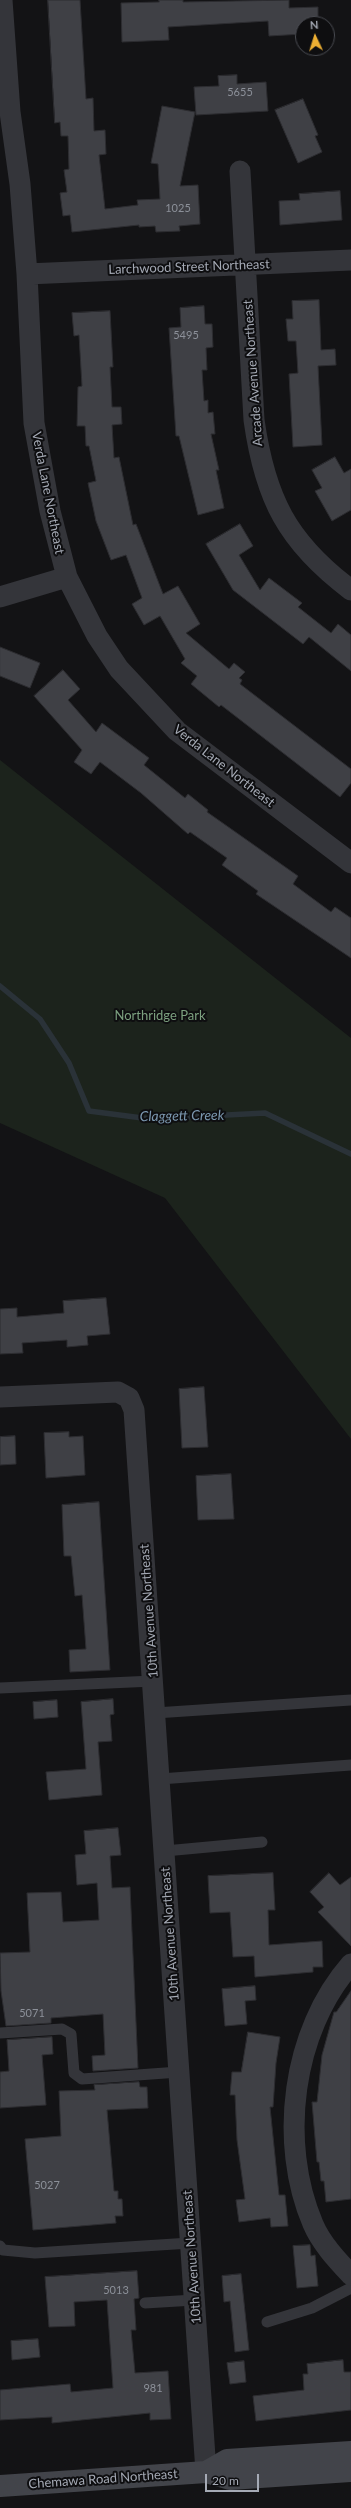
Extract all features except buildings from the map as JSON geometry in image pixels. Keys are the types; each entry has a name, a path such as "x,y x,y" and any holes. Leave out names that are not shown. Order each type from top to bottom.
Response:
{"main road":[{"name":"Chemawa Road Northeast","path":"206,2472 227,2460 351,2452"},
{"name":"Chemawa Road Northeast","path":"0,2486 206,2472 230,2478 351,2471"}],"street":[{"name":"Verda Lane Northeast","path":"2,0 10,112 20,184 27,274 34,423 50,511 67,577 97,636 119,669 177,731 351,863"},
{"name":"Arcade Avenue Northeast","path":"240,171 254,420 260,456 272,497 286,525 332,576 351,590"},
{"name":"Larchwood Street Northeast","path":"27,274 351,260"},
{"path":"0,597 67,577"},
{"name":"10th Avenue Northeast","path":"0,1398 104,1391 118,1392 129,1398 136,1423 206,2472"},
{"path":"351,1964 332,1989 311,2030 299,2071 294,2117 298,2162 307,2207 313,2225 322,2241 351,2275"}],"lane":[{"path":"0,1688 153,1681"},
{"path":"155,1713 351,1700"},
{"path":"160,1779 351,1765"},
{"path":"165,1850 262,1842"},
{"path":"0,2033 62,2029 71,2034 74,2072 82,2079 179,2072"},
{"path":"0,2246 3,2250 35,2253 190,2243"},
{"path":"267,2322 312,2308 351,2288"},
{"path":"145,2303 194,2300"}],"green space":[{"name":"Northridge Park","path":"0,760 351,1038 351,1439 165,1198 0,1123"}],"waterway":[{"name":"Claggett Creek","path":"0,986 40,1019 69,1063 89,1111 150,1119 265,1113 351,1154"}]}
